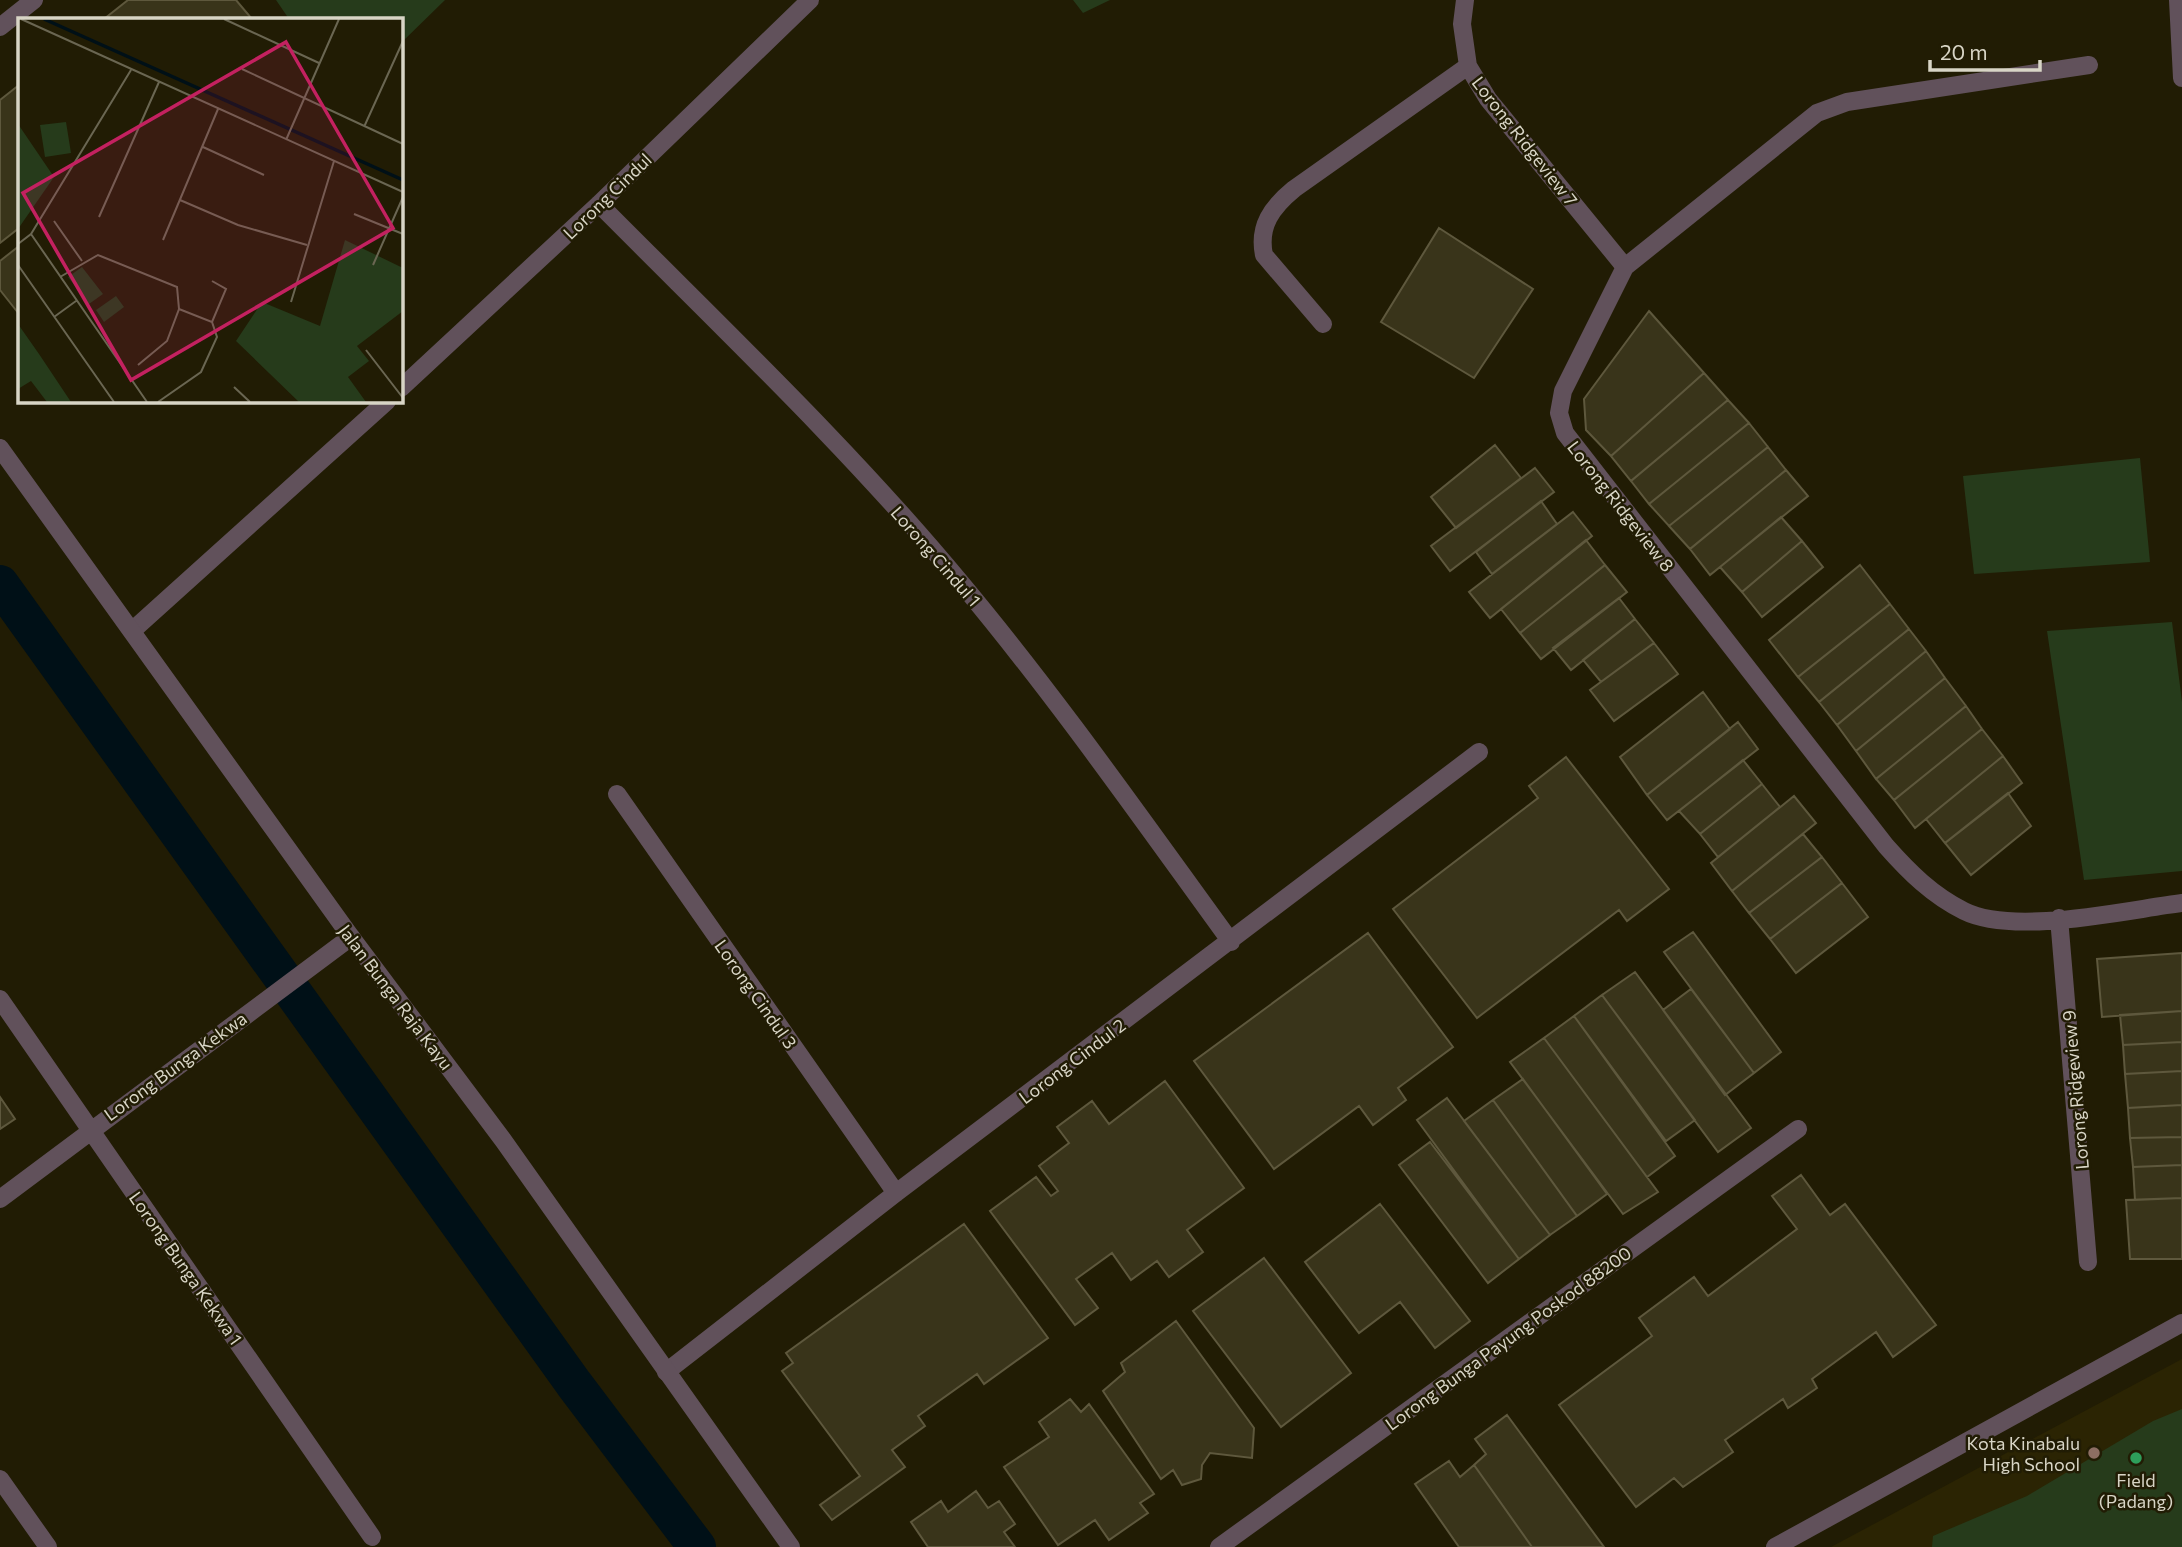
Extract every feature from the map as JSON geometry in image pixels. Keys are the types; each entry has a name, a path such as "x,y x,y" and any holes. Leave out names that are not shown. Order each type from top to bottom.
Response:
{"street":[{"name":"Lorong Cindul","path":"402,387 599,204 810,0"},
{"name":"Lorong Ridgeview 7","path":"1465,0 1462,24 1468,66 1488,99 1625,267"},
{"path":"2178,0 2182,78"},
{"path":"0,27 29,7"},
{"name":"Lorong Ridgeview 8","path":"2089,65 1847,102 1817,113 1625,267 1563,391 1559,413 1564,433 1886,846 1914,878 1966,912 1993,920 2021,922 2182,903"},
{"path":"1323,324 1264,255 1261,240 1271,213 1294,189 1468,66"},
{"name":"Lorong Cindul 1","path":"599,204 843,450 960,581 1064,711 1231,942"},
{"path":"133,630 386,402"},
{"name":"Jalan Bunga Raja Kayu","path":"0,448 351,937 503,1140 791,1547"},
{"name":"Lorong Cindul 2","path":"666,1372 896,1193 1479,752"},
{"name":"Lorong Cindul 3","path":"617,794 896,1193"},
{"name":"Lorong Ridgeview 9","path":"2059,918 2088,1262"},
{"name":"Lorong Bunga Kekwa","path":"0,1199 89,1129 351,937"},
{"name":"Lorong Bunga Kekwa 1","path":"0,999 372,1537"},
{"name":"Lorong Bunga Payung Poskod 88200","path":"1219,1547 1798,1129"},
{"path":"1775,1547 2182,1323"},
{"path":"0,1479 48,1547"}],"shaded area":[{"name":"Kota Kinabalu High School","path":"2182,1359 2182,1547 1831,1547"}],"green space":[{"path":"276,0 445,0 402,42 402,18 288,18"},
{"path":"1073,0 1110,0 1083,13"},
{"path":"2140,458 2150,562 1974,574 1963,476"},
{"path":"2172,622 2182,702 2182,871 2084,880 2047,631"},
{"name":"Field (Padang)","path":"2182,1409 2182,1547 1932,1547 1933,1536 2027,1496 2153,1421"}],"building":[{"path":"128,0 236,0 251,18 105,18"},
{"path":"18,86 18,229 0,243 0,100"},
{"path":"1439,228 1533,289 1474,378 1381,322"},
{"path":"18,247 18,313 0,290 0,261"},
{"path":"1649,311 1704,373 1611,456 1586,430 1584,399"},
{"path":"1704,373 1728,400 1631,481 1611,456"},
{"path":"1728,400 1749,423 1649,504 1631,481"},
{"path":"1749,423 1768,447 1669,526 1649,504"},
{"path":"1495,445 1521,478 1456,528 1431,497"},
{"path":"1768,447 1786,470 1690,549 1669,526"},
{"path":"1535,468 1554,492 1450,571 1431,546"},
{"path":"1786,470 1808,496 1710,575 1690,549"},
{"path":"1541,501 1557,524 1492,574 1476,552"},
{"path":"1573,512 1592,536 1490,618 1469,592"},
{"path":"1781,517 1802,541 1742,592 1720,567"},
{"path":"1586,540 1605,565 1520,633 1501,609"},
{"path":"1802,541 1823,567 1762,617 1742,592"},
{"path":"1605,565 1627,592 1541,659 1520,633"},
{"path":"1860,565 1890,604 1798,677 1769,640"},
{"path":"1619,598 1635,619 1571,670 1553,648"},
{"path":"1890,604 1909,629 1819,702 1798,677"},
{"path":"1635,619 1654,643 1601,682 1583,660"},
{"path":"1909,629 1926,651 1837,725 1819,702"},
{"path":"1654,643 1678,674 1614,721 1590,690"},
{"path":"1926,651 1945,678 1856,751 1837,725"},
{"path":"1945,678 1966,706 1876,779 1856,751"},
{"path":"1703,692 1730,729 1647,795 1620,757"},
{"path":"1966,706 1982,729 1894,800 1876,779"},
{"path":"1738,722 1758,749 1667,820 1647,795"},
{"path":"1982,729 2003,756 1915,828 1894,800"},
{"path":"2003,756 2022,783 1945,843 1926,819"},
{"path":"1566,757 1669,889 1627,921 1619,910 1477,1018 1393,909 1538,798 1529,786"},
{"path":"1743,760 1762,784 1700,834 1679,811"},
{"path":"1762,784 1780,807 1718,857 1700,834"},
{"path":"2008,793 2031,826 1971,875 1945,843"},
{"path":"1794,796 1816,823 1732,891 1711,863"},
{"path":"1803,834 1822,857 1749,913 1732,891"},
{"path":"1822,857 1842,883 1770,939 1749,913"},
{"path":"1842,883 1868,917 1796,973 1770,939"},
{"path":"1693,932 1781,1052 1754,1073 1664,952"},
{"path":"1368,933 1453,1047 1398,1088 1406,1100 1373,1125 1359,1106 1274,1169 1194,1061"},
{"path":"2182,953 2182,1011 2102,1017 2097,959"},
{"path":"1635,972 1751,1128 1718,1152 1602,995"},
{"path":"1691,989 1754,1073 1725,1095 1663,1010"},
{"path":"1602,995 1695,1120 1666,1141 1574,1016"},
{"path":"2182,1011 2182,1042 2123,1045 2120,1015"},
{"path":"1574,1016 1675,1156 1647,1177 1544,1038"},
{"path":"1544,1038 1658,1192 1623,1214 1510,1062"},
{"path":"2182,1042 2182,1071 2125,1074 2123,1045"},
{"path":"2182,1071 2182,1105 2128,1108 2125,1074"},
{"path":"1523,1079 1607,1194 1577,1216 1493,1100"},
{"path":"1165,1081 1244,1188 1187,1230 1203,1252 1169,1277 1157,1261 1131,1280 1112,1253 1076,1279 1098,1308 1075,1325 990,1211 1036,1177 1051,1196 1058,1191 1039,1166 1069,1143 1057,1127 1092,1101 1109,1124"},
{"path":"0,1097 15,1119 0,1129"},
{"path":"1447,1098 1550,1235 1519,1259 1417,1120"},
{"path":"1493,1100 1577,1216 1550,1235 1464,1121"},
{"path":"2182,1105 2182,1137 2130,1138 2128,1108"},
{"path":"2182,1137 2182,1165 2133,1167 2130,1138"},
{"path":"1430,1142 1519,1259 1488,1283 1399,1165"},
{"path":"2182,1165 2182,1198 2135,1200 2133,1167"},
{"path":"1801,1175 1830,1215 1845,1204 1936,1325 1893,1357 1876,1332 1812,1379 1817,1388 1788,1408 1783,1399 1725,1440 1733,1452 1683,1487 1674,1478 1636,1507 1559,1405 1652,1336 1639,1318 1694,1277 1708,1296 1797,1229 1772,1196"},
{"path":"2182,1198 2182,1259 2130,1259 2126,1200"},
{"path":"1380,1204 1470,1321 1435,1348 1400,1302 1359,1333 1305,1262"},
{"path":"964,1224 1048,1338 984,1384 977,1374 918,1416 925,1426 892,1450 905,1467 832,1520 820,1505 860,1476 782,1371 793,1363 786,1353"},
{"path":"1264,1258 1351,1373 1281,1427 1193,1311"},
{"path":"1176,1321 1254,1428 1252,1458 1210,1453 1202,1465 1201,1479 1182,1485 1173,1470 1161,1479 1103,1391 1125,1372 1121,1363"},
{"path":"1070,1399 1081,1412 1089,1404 1154,1494 1140,1503 1148,1513 1109,1540 1095,1520 1058,1545 1004,1467 1049,1437 1039,1422"},
{"path":"1507,1415 1604,1547 1532,1547 1474,1465 1486,1454 1475,1439"},
{"path":"1449,1461 1460,1477 1474,1465 1532,1547 1459,1547 1415,1484"},
{"path":"976,1491 988,1508 999,1501 1015,1524 1004,1532 1015,1547 928,1547 911,1522 941,1501 948,1512"}],"waterway":[{"path":"0,584 574,1384 697,1547"}],"place":[{"name":"Kota Kinabalu High School","path":"2094,1453"},
{"name":"Field (Padang)","path":"2136,1458"}]}
